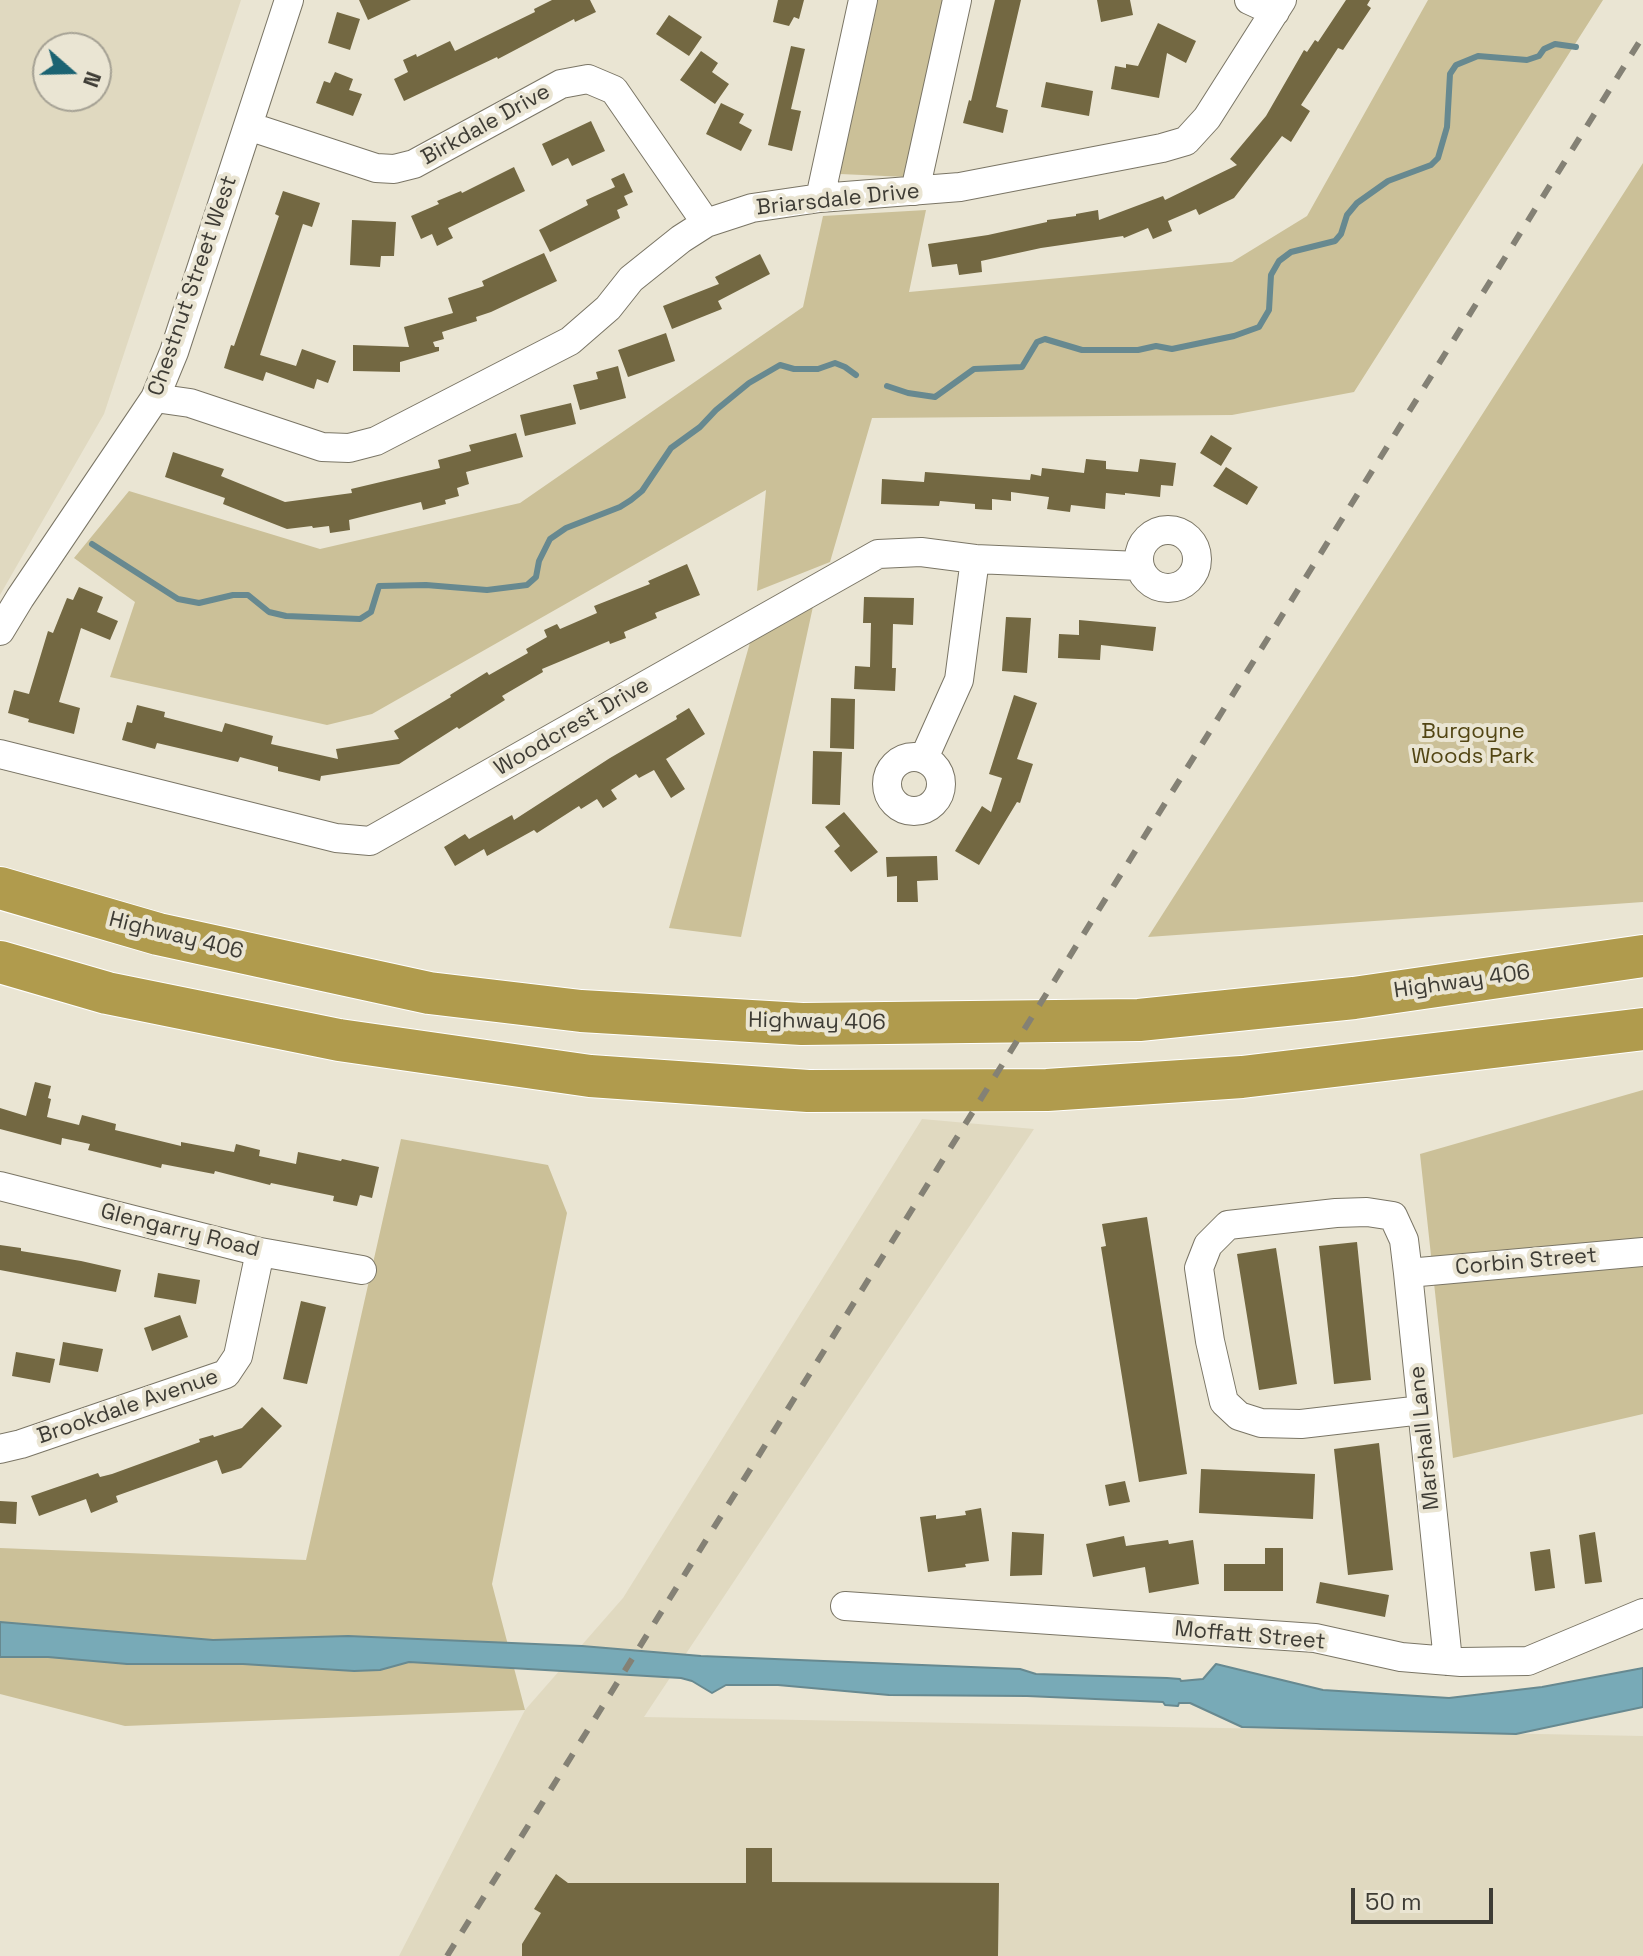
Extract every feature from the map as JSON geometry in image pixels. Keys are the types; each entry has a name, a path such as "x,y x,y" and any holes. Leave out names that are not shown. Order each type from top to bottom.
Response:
{"highway":[{"name":"Highway 406","path":"0,888 158,934 429,993 581,1011 802,1024 1139,1020 1354,998 1643,956"},
{"path":"0,962 107,993 339,1040 590,1076 808,1091 1047,1090 1242,1077 1643,1029"}],"street":[{"name":"Chestnut Street West","path":"0,631 155,398 174,352 289,0"},
{"path":"820,198 863,0"},
{"path":"915,191 957,0"},
{"name":"Briarsdale Drive","path":"155,398 190,403 322,447 349,448 376,441 570,341 608,308 631,279 706,223 752,208 820,198 960,187 1186,141 1207,118 1269,4"},
{"name":"Birkdale Drive","path":"248,126 376,168 394,169 414,164 561,84 588,79 614,90 706,223"},
{"name":"Woodcrest Drive","path":"0,754 336,838 370,841 878,554 921,552 975,559 1139,566"},
{"path":"924,758 959,680 975,559"},
{"name":"Glengarry Road","path":"0,1186 260,1252 362,1270"},
{"name":"Marshall Lane","path":"1422,1410 1301,1424 1261,1423 1239,1416 1224,1402 1210,1341 1199,1268 1208,1245 1228,1225 1336,1213 1367,1212 1393,1216 1404,1240 1408,1273 1448,1661"},
{"name":"Brookdale Avenue","path":"0,1449 226,1374 238,1356 260,1252"},
{"name":"Corbin Street","path":"1408,1273 1643,1252"},
{"name":"Moffatt Street","path":"845,1606 1315,1638 1401,1657 1448,1661 1528,1661 1643,1613"}],"shaded area":[{"path":"0,0 241,0 104,414 0,595"},
{"path":"922,1119 1034,1129 644,1717 1643,1736 1643,1956 399,1956 525,1710 623,1598"}],"green space":[{"path":"878,0 944,0 907,177 840,174"},
{"path":"1428,0 1603,0 1354,392 1232,415 872,418 830,562 757,591 766,490 372,714 327,725 110,677 135,602 74,558 129,491 320,549 520,503 803,307 823,216 926,210 909,292 1232,262 1307,216"},
{"name":"Burgoyne Woods Park","path":"1643,163 1643,902 1148,937"},
{"path":"814,602 741,937 669,928 751,639"},
{"path":"1643,1090 1643,1414 1453,1458 1420,1154"},
{"path":"401,1139 548,1165 567,1213 492,1584 525,1710 125,1726 0,1694 0,1548 306,1560"}],"water":[{"path":"0,1622 213,1640 348,1636 582,1646 701,1656 1020,1669 1036,1674 1181,1681 1203,1679 1216,1664 1323,1690 1449,1698 1542,1687 1643,1668 1643,1707 1516,1734 1242,1727 1190,1703 1179,1703 1178,1706 1163,1702 1027,1696 889,1695 778,1685 726,1685 712,1693 681,1678 409,1662 380,1670 354,1671 243,1664 127,1664 48,1657 0,1657"}],"building":[{"path":"359,0 411,0 368,20"},
{"path":"552,0 590,0 596,12 575,22 574,19 498,59 404,101 394,79 408,72 403,60 416,54 417,57 450,41 455,51 535,12 534,9"},
{"path":"778,0 804,0 799,19 794,17 789,26 773,22"},
{"path":"995,0 1021,0 996,107 1008,110 1003,133 963,123"},
{"path":"1097,0 1130,0 1133,15 1101,22"},
{"path":"1346,0 1370,0 1367,5 1371,8 1343,50 1338,48 1301,105 1310,111 1291,142 1282,136 1234,198 1199,215 1196,209 1168,221 1172,231 1153,239 1148,228 1124,238 1041,248 981,261 982,272 959,275 957,264 932,267 928,244 988,235 1098,210 1099,220 1163,196 1165,200 1237,165 1230,159 1266,116 1304,50 1307,52 1315,40 1318,42"},
{"path":"337,12 360,19 350,50 328,43"},
{"path":"669,15 702,37 689,56 656,34"},
{"path":"1158,23 1196,41 1186,63 1167,53 1159,98 1111,89 1115,66 1138,66"},
{"path":"791,46 805,49 791,109 801,111 792,151 768,145"},
{"path":"701,51 718,63 712,72 729,84 715,104 680,80"},
{"path":"335,72 353,79 349,90 362,94 353,116 316,103 324,81 330,83"},
{"path":"1046,82 1093,91 1089,116 1041,107"},
{"path":"721,103 744,114 739,123 752,130 741,151 706,134"},
{"path":"591,121 605,151 572,166 568,158 552,166 542,144"},
{"path":"514,167 525,191 448,228 453,238 437,246 432,234 421,239 411,216"},
{"path":"624,173 633,192 624,196 628,205 617,210 620,218 550,252 539,230 588,205 586,200 615,187 611,179"},
{"path":"283,191 320,203 312,227 303,224 260,355 296,366 302,349 336,361 328,383 317,379 314,389 266,372 263,381 224,368 279,216 275,214"},
{"path":"352,220 396,222 394,256 381,256 380,267 350,265"},
{"path":"544,253 557,281 476,317 477,321 442,332 444,339 433,342 439,351 400,362 400,372 353,371 353,345 409,347 404,327 453,313 448,298 484,286 482,281"},
{"path":"760,254 770,274 718,301 722,309 672,329 663,306 719,284 715,277"},
{"path":"666,333 675,361 628,377 618,350"},
{"path":"618,366 626,398 580,410 573,385 598,379 596,372"},
{"path":"571,403 576,424 525,436 520,415"},
{"path":"516,433 523,457 466,472 469,484 457,488 459,496 445,500 446,504 423,510 421,502 349,520 350,530 330,533 329,526 287,529 223,504 225,498 165,477 173,452 224,469 221,476 285,502 352,493 351,489 440,468 438,460 471,451 469,445"},
{"path":"1211,435 1232,448 1221,466 1200,453"},
{"path":"1086,459 1106,461 1106,469 1138,472 1140,459 1176,463 1173,486 1161,485 1160,497 1106,493 1105,509 1071,505 1070,512 1047,509 1049,497 1011,492 1011,501 992,499 992,510 975,509 975,504 940,501 939,506 881,504 882,479 924,482 925,472 1030,480 1031,474 1041,476 1042,468 1084,473"},
{"path":"1226,467 1258,487 1247,505 1213,486"},
{"path":"687,564 700,595 655,613 657,618 624,632 626,638 610,644 609,641 542,669 543,672 502,696 505,700 399,764 321,776 320,781 278,771 278,767 240,757 238,762 157,743 155,749 122,740 127,722 132,723 137,705 165,712 164,717 222,732 225,723 273,736 271,744 338,759 336,749 399,739 394,731 487,672 489,675 528,653 526,649 547,637 544,630 557,624 560,629 597,613 594,606 650,584 648,581"},
{"path":"79,587 103,597 97,612 118,621 110,640 81,628 59,702 80,708 74,734 28,722 29,719 8,713 14,690 29,694 48,631 53,633 67,598 73,600"},
{"path":"864,597 914,598 913,625 893,624 895,691 854,689 855,666 870,667 871,623 863,623"},
{"path":"1006,617 1031,618 1027,673 1002,671"},
{"path":"1079,620 1156,627 1153,651 1101,645 1100,660 1058,658 1059,634 1079,635"},
{"path":"1014,695 1037,703 1017,759 1033,764 1020,803 1017,802 979,865 955,851 982,806 991,812 1002,778 989,774"},
{"path":"831,698 855,699 854,749 830,748"},
{"path":"689,708 705,734 666,759 685,789 671,798 654,770 639,778 636,774 611,790 617,799 603,808 597,799 581,809 579,806 537,833 534,830 487,856 484,849 455,866 444,847 465,834 469,839 512,815 514,820 677,719 676,716"},
{"path":"813,751 842,752 840,805 812,804"},
{"path":"844,812 878,852 851,872 834,851 840,846 825,827"},
{"path":"937,856 938,880 917,881 918,902 897,902 897,876 887,877 886,857"},
{"path":"35,1082 51,1086 47,1117 79,1125 82,1115 116,1124 115,1130 181,1146 181,1142 234,1152 236,1144 260,1150 259,1156 296,1164 298,1152 379,1167 372,1198 360,1195 357,1206 333,1201 334,1196 215,1171 214,1174 162,1164 161,1168 88,1150 90,1144 62,1138 61,1145 0,1129 0,1108 26,1116"},
{"path":"1147,1217 1187,1474 1139,1482 1101,1247 1106,1246 1102,1224"},
{"path":"1357,1242 1371,1380 1334,1384 1319,1246"},
{"path":"0,1245 121,1270 116,1292 0,1270"},
{"path":"1276,1248 1297,1384 1259,1390 1237,1254"},
{"path":"158,1273 200,1280 196,1304 154,1297"},
{"path":"301,1301 326,1307 307,1384 283,1379"},
{"path":"180,1315 188,1337 152,1351 144,1328"},
{"path":"63,1342 103,1349 98,1372 59,1365"},
{"path":"16,1352 55,1359 50,1383 12,1376"},
{"path":"262,1407 282,1426 241,1468 222,1474 217,1460 116,1496 118,1502 91,1513 86,1499 39,1516 31,1496 98,1473 100,1477 112,1474 200,1442 199,1439 242,1428"},
{"path":"1379,1443 1393,1570 1348,1575 1334,1449"},
{"path":"1201,1469 1315,1474 1313,1519 1199,1513"},
{"path":"1125,1481 1130,1502 1109,1506 1105,1485"},
{"path":"0,1501 17,1502 16,1524 0,1523"},
{"path":"981,1508 989,1561 928,1572 920,1517 936,1515 936,1519 966,1515 965,1511"},
{"path":"1012,1532 1044,1534 1042,1575 1010,1576"},
{"path":"1595,1532 1602,1582 1585,1584 1579,1535"},
{"path":"1124,1536 1126,1546 1193,1540 1199,1584 1149,1593 1145,1567 1093,1577 1086,1544"},
{"path":"1265,1548 1283,1548 1283,1591 1224,1591 1224,1564 1265,1564"},
{"path":"1550,1549 1555,1588 1535,1591 1530,1552"},
{"path":"1320,1582 1389,1595 1385,1617 1316,1603"},
{"path":"746,1848 772,1848 772,1882 999,1883 998,1956 522,1956 522,1944 541,1913 534,1909 556,1874 568,1883 746,1883"}],"waterway":[{"path":"887,386 935,397 974,369 1022,367 1037,342 1045,339 1082,350 1138,350 1156,346 1172,349 1234,336 1259,327 1269,310 1271,275 1279,261 1291,252 1335,241 1341,234 1347,215 1357,203 1388,181 1431,165 1438,158 1447,127 1450,74 1456,65 1478,56 1527,60 1539,56 1544,49 1555,44 1576,47"},
{"path":"92,544 178,599 199,603 233,595 248,595 269,612 286,616 360,619 371,612 379,586 426,585 487,590 527,585 536,577 539,561 550,539 566,528 631,500 642,491 671,448 700,427 749,383 780,365 794,369 818,369 835,363 856,375"}],"railway":[{"path":"447,1956 1643,36"}]}
